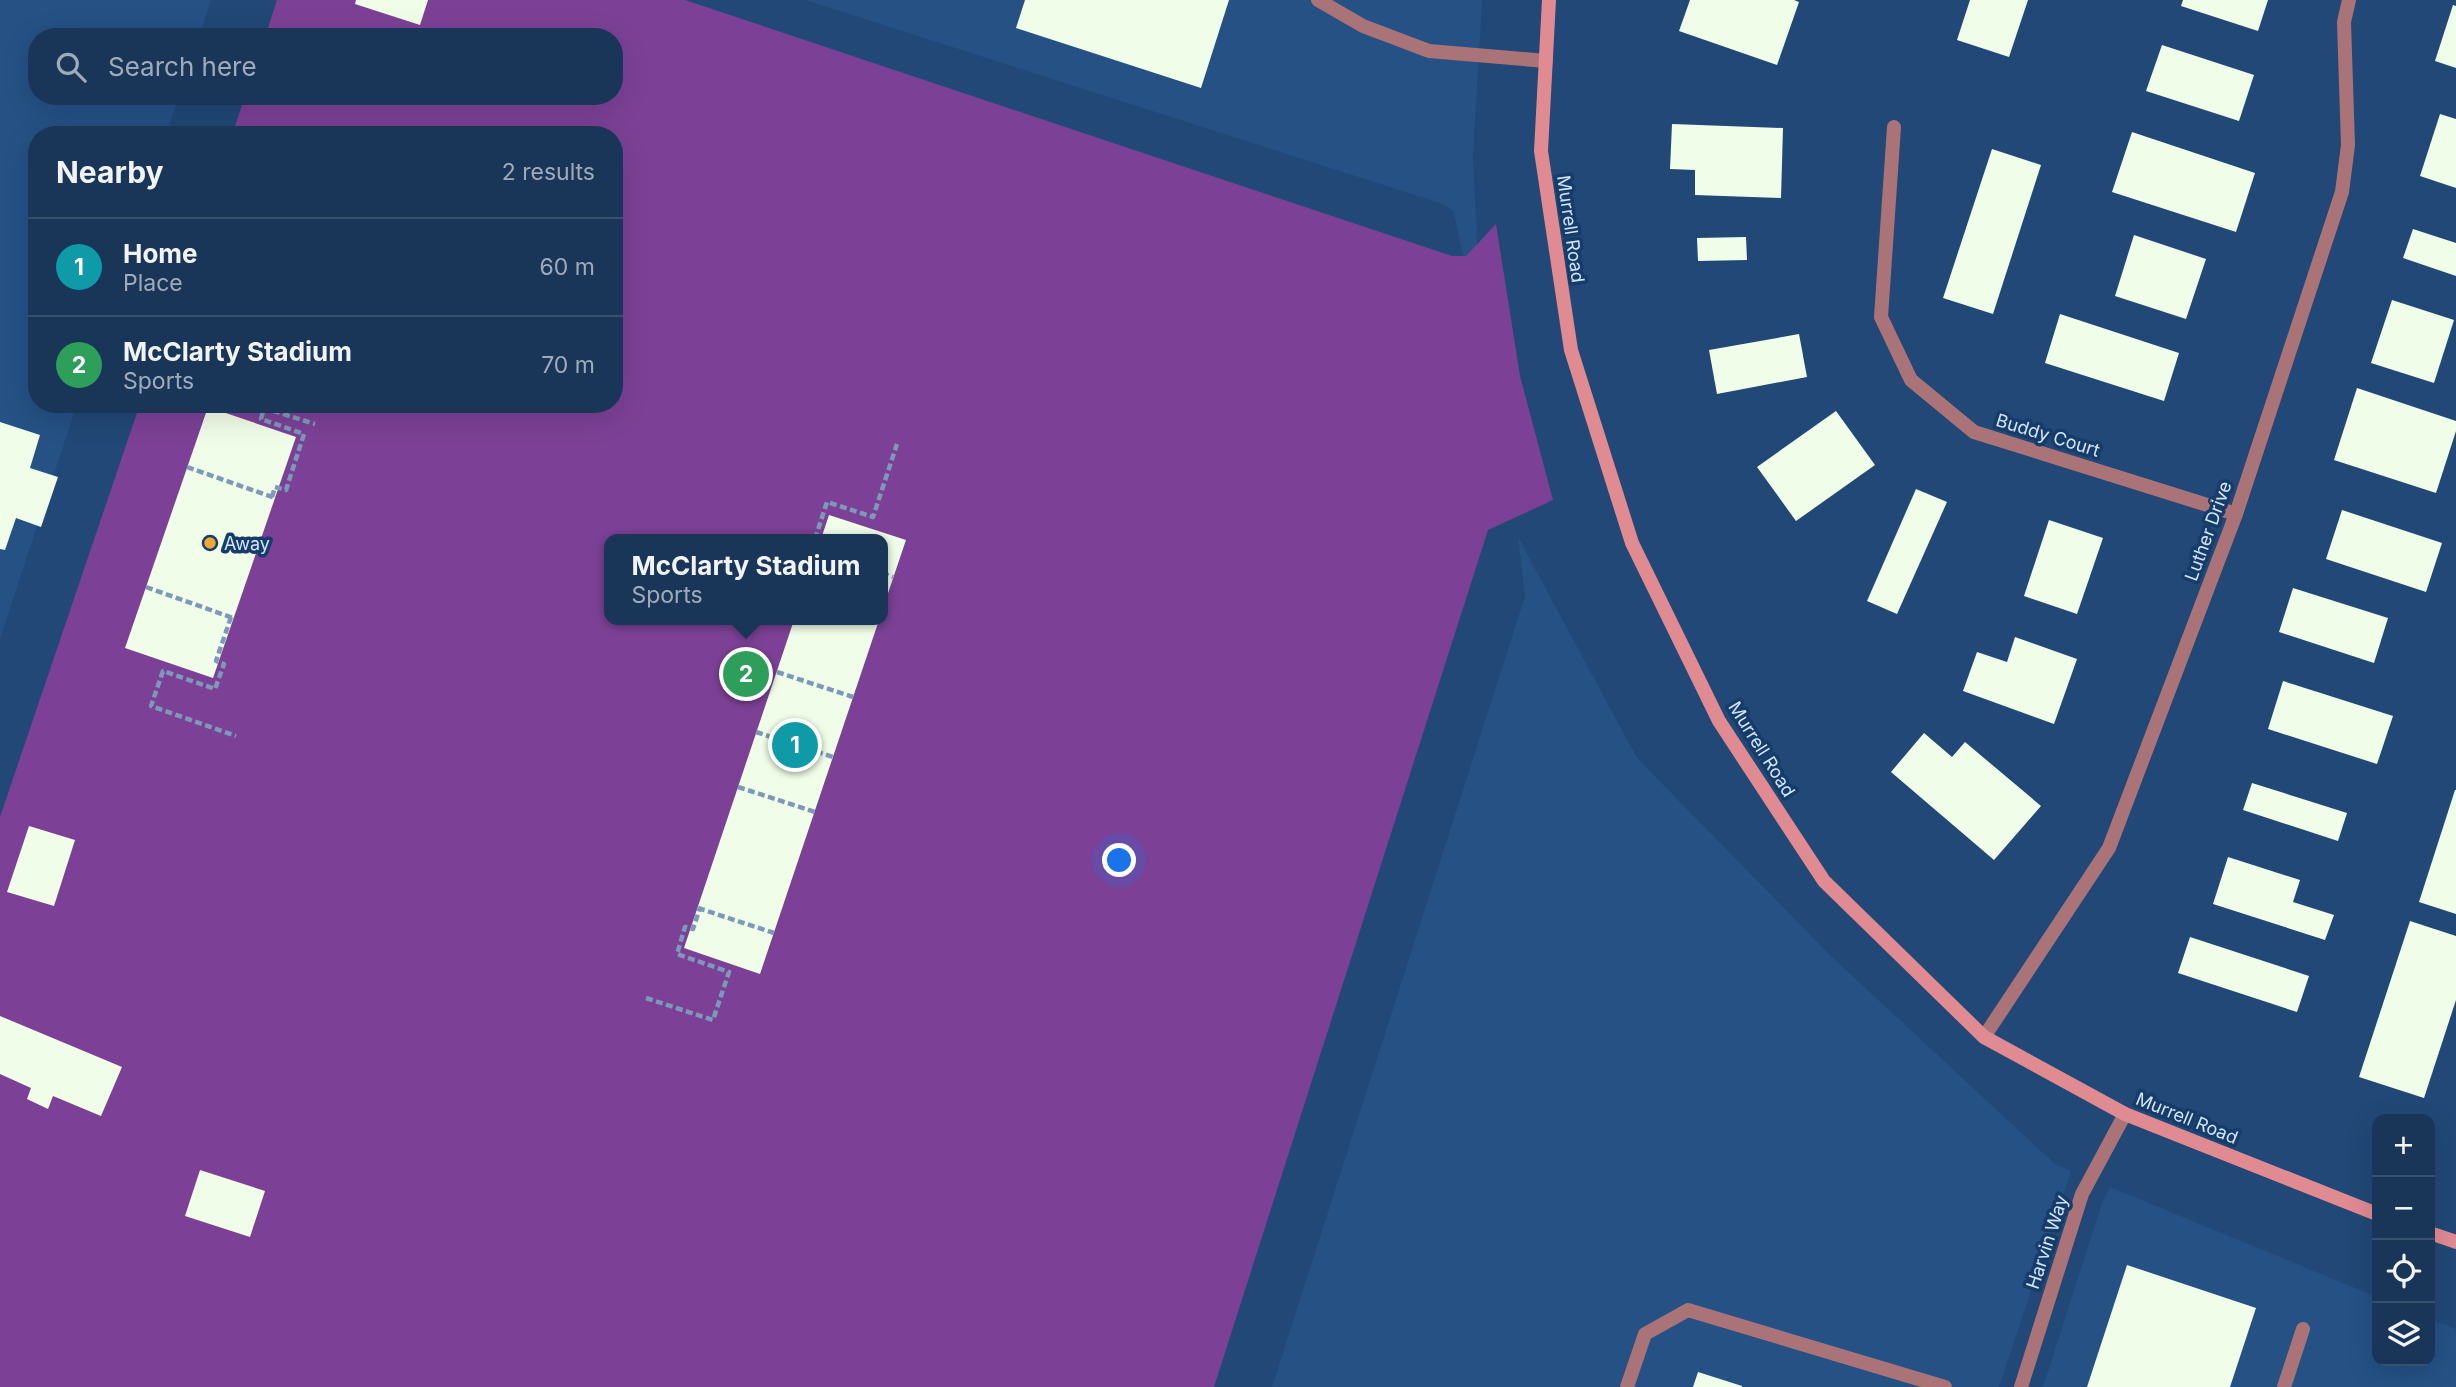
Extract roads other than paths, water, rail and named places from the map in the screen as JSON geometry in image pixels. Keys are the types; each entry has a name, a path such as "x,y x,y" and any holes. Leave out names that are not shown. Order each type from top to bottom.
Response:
{"street":[{"path":"1318,0 1363,26 1429,51 1546,61"},
{"name":"Murrell Road","path":"1549,0 1541,151 1568,336 1632,543 1719,721 1824,881 1984,1037 2125,1114 2372,1212"},
{"name":"Luther Drive","path":"1984,1037 2109,848 2236,514 2342,192 2348,145 2344,22 2349,0"},
{"name":"Buddy Court","path":"1894,127 1881,317 1911,380 1974,432 2236,514"},
{"name":"Harvin Way","path":"2021,1387 2082,1194 2125,1114"},
{"path":"2435,1235 2456,1241"},
{"path":"1627,1387 1645,1334 1688,1310 1945,1387"},
{"path":"2284,1387 2303,1329"}],"place":[{"name":"Away","path":"210,543"},
{"name":"McClarty Stadium","path":"746,674"},
{"name":"Home","path":"795,745"}]}
